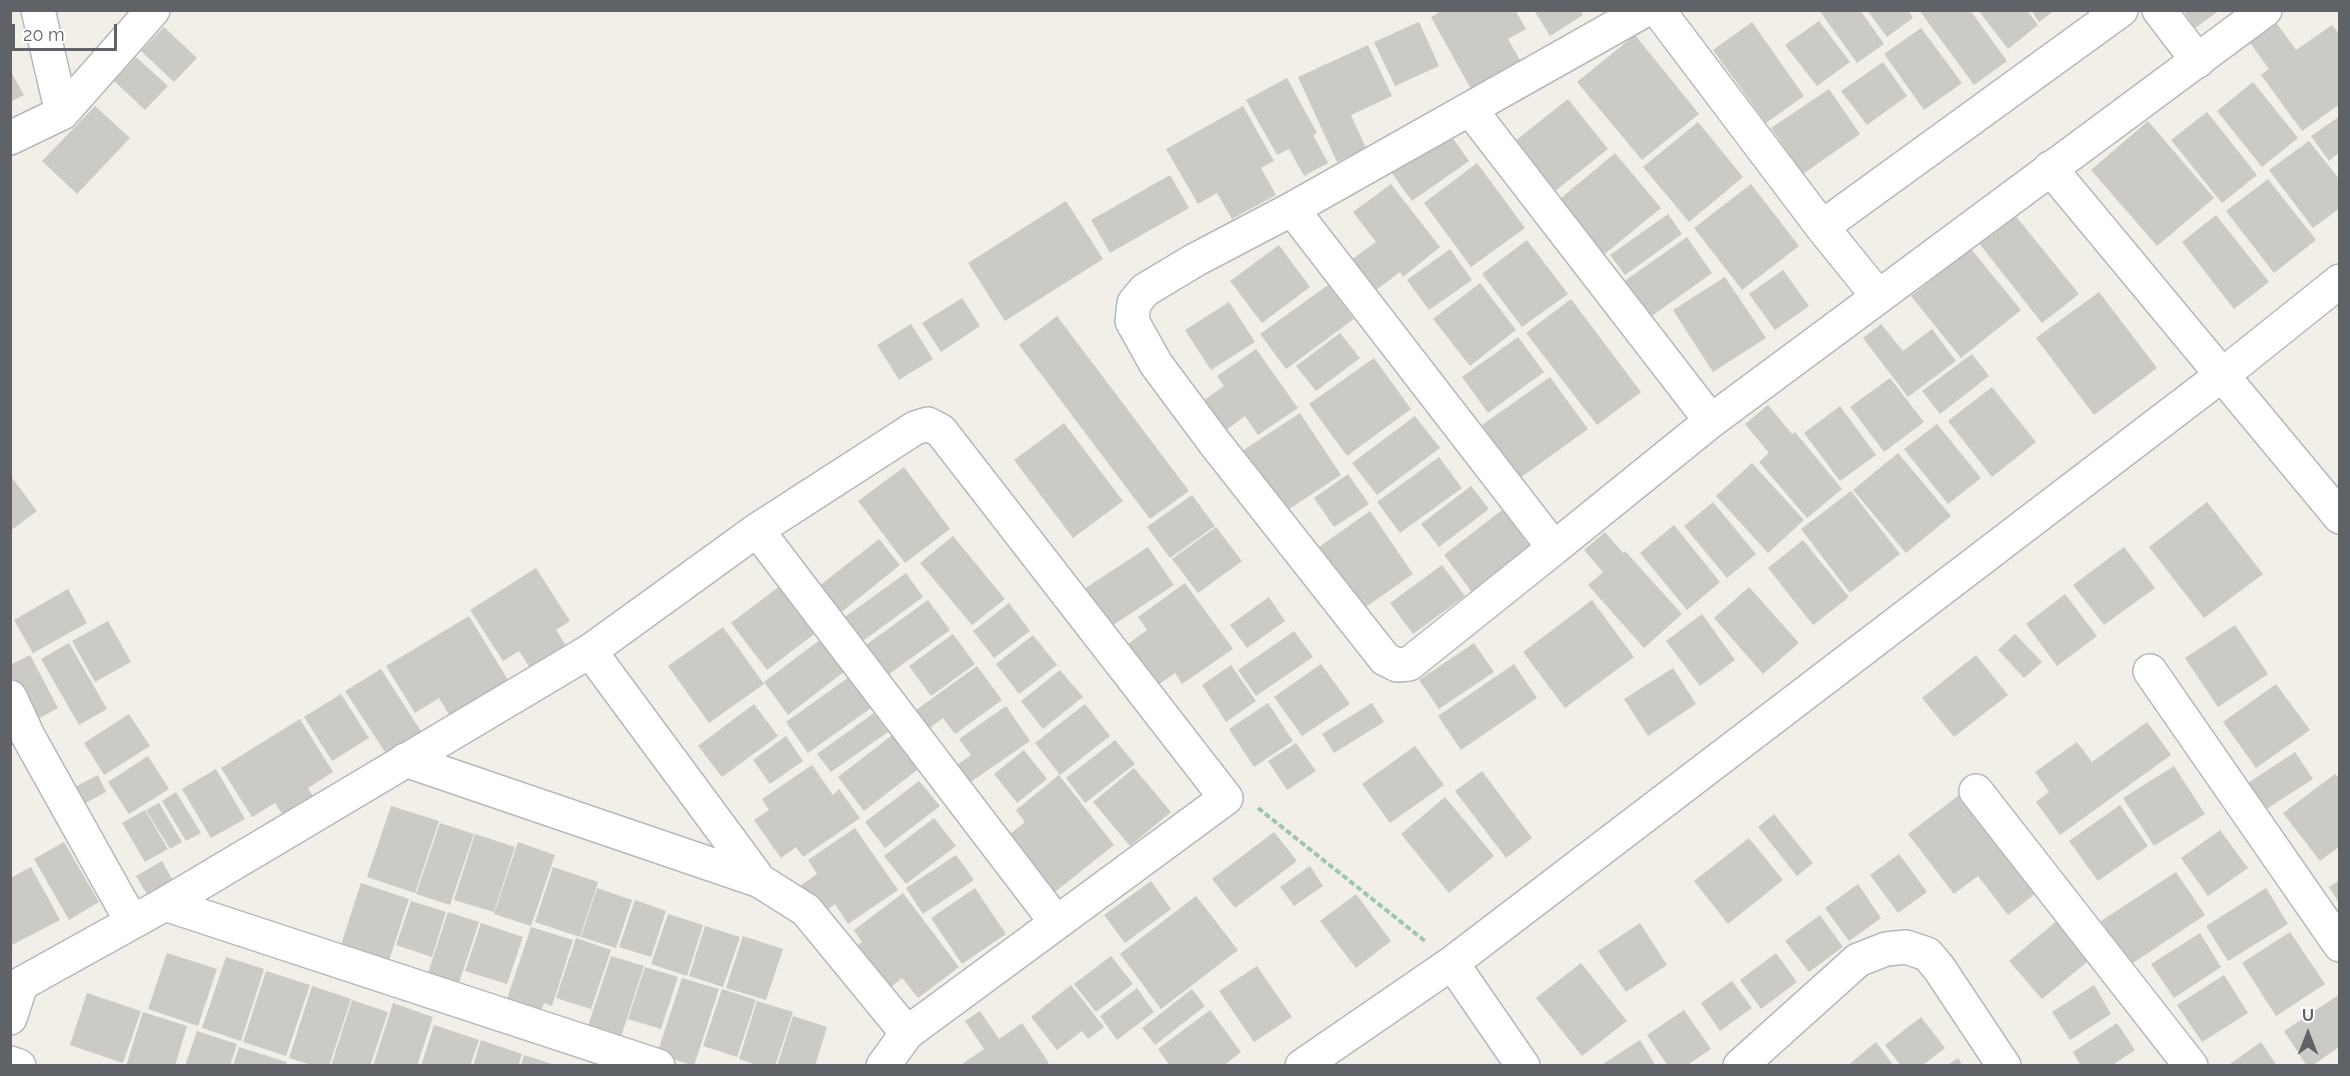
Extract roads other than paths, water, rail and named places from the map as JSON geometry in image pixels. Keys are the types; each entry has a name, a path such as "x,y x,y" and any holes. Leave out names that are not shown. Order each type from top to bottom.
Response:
{"street":[{"path":"38,10 62,113"},
{"path":"10,138 62,113 153,10"},
{"path":"1645,10 1292,209 1195,260 1145,290 1134,303 1132,321 1156,364 1214,442 1385,659 1396,665 1410,664 1711,421 1877,295 2265,10"},
{"path":"1658,10 1822,227 1877,295"},
{"path":"1822,227 2121,10"},
{"path":"2159,10 2198,61"},
{"path":"1470,109 1711,421"},
{"path":"2050,168 2340,518"},
{"path":"1292,209 1554,548"},
{"path":"1302,1065 1452,963 2221,375 2340,281"},
{"path":"10,1018 16,987 165,904 590,651 757,530 915,428 928,424 941,431 1226,798 907,1033 883,1065"},
{"path":"757,530 1056,922"},
{"path":"590,651 760,881"},
{"path":"2150,671 2340,945"},
{"path":"10,697 19,741 132,922"},
{"path":"405,760 760,881 806,910 907,1033"},
{"path":"1976,791 2191,1065"},
{"path":"165,904 658,1065"},
{"path":"1740,1065 1858,960 1886,949 1906,947 1927,954 1940,968 2004,1065"},
{"path":"1452,963 1524,1065"},
{"path":"10,1063 19,1065"}]}
